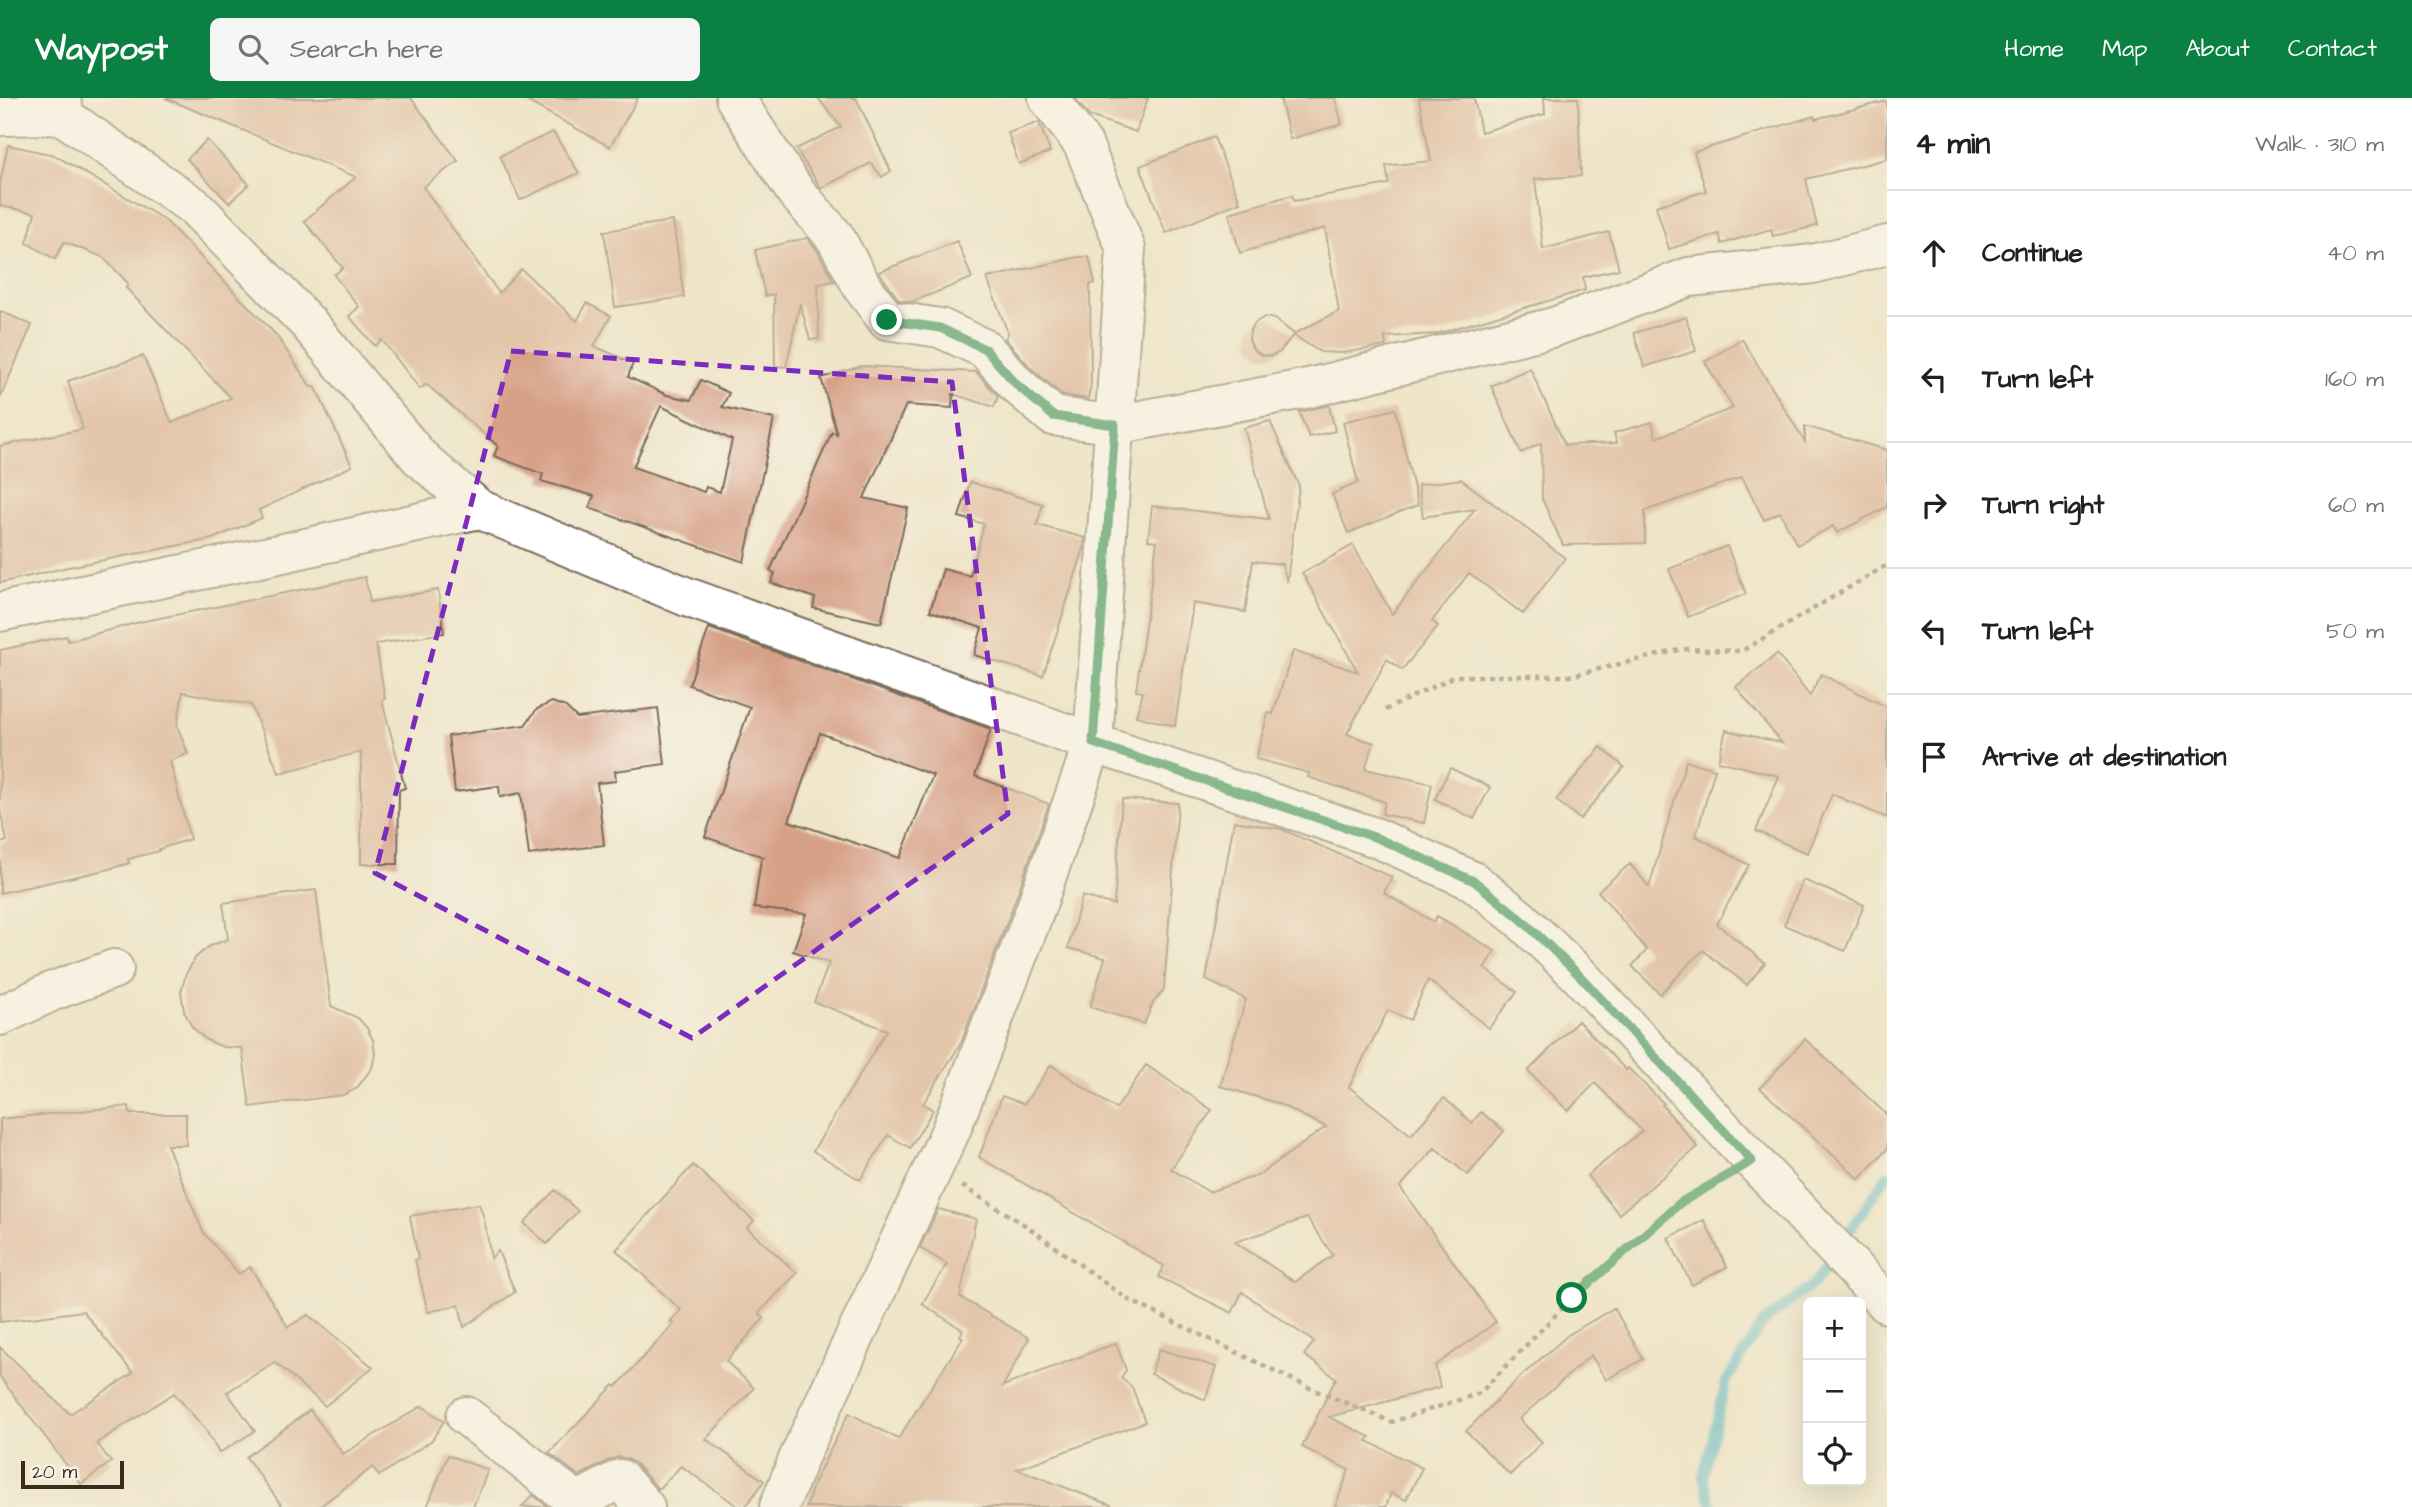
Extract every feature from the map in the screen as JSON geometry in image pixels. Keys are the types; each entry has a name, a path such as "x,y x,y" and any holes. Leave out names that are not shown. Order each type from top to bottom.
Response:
{"street":[{"path":"735,98 795,191 835,237 863,288 887,320 940,328 985,349 1017,385 1053,416 1115,425 1309,388 1555,327 1689,277 1813,264 1887,245"},
{"path":"779,1507 951,1130 1029,925 1093,743 1126,249 1083,144 1048,98"},
{"path":"0,116 55,104 195,207 307,323 419,457 479,509 687,597 1093,743 1377,838 1474,881 1520,918 1579,975 1879,1296"},
{"path":"0,612 479,509"},
{"path":"0,1016 53,991 114,969"},
{"path":"466,1416 576,1502 620,1479 645,1507"}],"path":[{"path":"1385,710 1455,676 1570,676 1683,649 1742,650 1887,565"},
{"path":"933,1168 1028,1227 1127,1299 1312,1389 1392,1422 1480,1393 1572,1298 1680,1203 1752,1161"}],"highlighted area":[{"path":"511,351 952,382 1008,814 692,1038 375,873"}],"building":[{"path":"165,98 411,98 458,161 423,187 499,293 521,269 577,321 587,303 611,316 594,346 633,363 628,377 667,395 691,400 701,380 729,393 722,407 774,419 744,562 589,508 594,496 541,481 543,474 494,456 498,446 426,384 420,389 382,340 375,346 349,316 359,307 334,275 343,268 304,221 356,177","holes":["661,406 732,440 720,492 706,487 704,492 633,467"]},
{"path":"521,98 638,98 610,147"},
{"path":"818,98 856,98 891,171 882,177 871,163 821,188 796,149 841,127"},
{"path":"1075,98 1148,98 1136,132 1089,116"},
{"path":"1280,98 1335,98 1342,124 1290,139"},
{"path":"1419,98 1474,98 1481,132 1545,114 1544,98 1578,98 1581,176 1535,179 1543,249 1609,232 1619,269 1583,277 1585,290 1436,334 1385,337 1386,346 1342,353 1320,352 1293,335 1280,352 1271,356 1261,355 1253,349 1249,340 1250,330 1256,322 1265,317 1275,319 1294,334 1339,311 1325,228 1240,253 1229,213 1292,195 1294,201 1389,184 1386,166 1431,161"},
{"path":"1887,101 1887,159 1806,179 1817,226 1773,236 1771,229 1722,244 1719,234 1669,249 1656,206 1706,191 1694,152 1814,116 1815,119"},
{"path":"1039,122 1050,152 1019,164 1008,133"},
{"path":"553,132 579,173 520,200 500,156"},
{"path":"1214,137 1240,202 1166,233 1140,166"},
{"path":"207,140 249,184 229,203 187,159"},
{"path":"8,145 54,155 165,220 276,335 311,387 315,386 352,466 259,510 262,518 212,539 0,583 0,446 83,429 68,381 143,356 172,423 231,398 126,288 128,283 103,257 64,242 55,259 27,243 35,213 0,206 0,183"},
{"path":"673,221 684,297 615,307 604,231"},
{"path":"807,238 834,281 818,284 819,339 810,340 800,303 786,367 775,366 774,294 765,296 755,250"},
{"path":"957,241 972,278 912,302 899,300 879,272"},
{"path":"1078,257 1089,257 1095,283 1090,285 1091,384 1088,399 1062,395 1032,369 1005,339 1008,333 987,278"},
{"path":"0,311 32,325 0,398"},
{"path":"1686,317 1696,351 1644,367 1634,333"},
{"path":"1742,339 1805,442 1805,426 1887,450 1887,507 1837,533 1833,526 1797,545 1780,512 1764,520 1742,477 1645,511 1645,543 1563,545 1542,499 1541,443 1521,453 1491,386 1530,368 1565,445 1617,443 1614,433 1652,422 1656,438 1733,408 1705,362"},
{"path":"862,366 976,372 998,396 994,407 953,394 952,408 906,405 864,498 908,508 881,623 813,608 815,598 771,583 775,573 770,571 832,432 837,434 821,378"},
{"path":"1329,405 1335,431 1309,437 1299,412"},
{"path":"1395,409 1418,505 1348,533 1332,494 1358,483 1343,422"},
{"path":"1270,421 1299,486 1287,582 1282,564 1253,561 1245,612 1193,603 1175,726 1136,716 1143,692 1136,691 1157,541 1148,540 1152,506 1269,519 1244,428"},
{"path":"1461,479 1565,558 1523,614 1469,573 1432,621 1438,626 1402,670 1387,659 1347,734 1374,743 1365,769 1432,784 1424,823 1382,814 1385,802 1308,777 1309,773 1256,759 1268,713 1273,714 1293,651 1358,672 1302,573 1353,545 1392,614 1475,509 1423,517 1418,485"},
{"path":"970,482 1043,504 1037,525 1085,538 1043,676 974,655 982,628 930,611 943,569 970,576 984,524 959,517"},
{"path":"1727,546 1746,594 1688,617 1669,569"},
{"path":"365,577 370,602 438,590 444,633 376,644 385,699 382,700 405,788 399,790 398,864 361,864 361,752 279,773 251,705 183,692 177,725 188,754 170,761 190,839 128,859 129,863 106,870 0,893 0,843 7,841 0,810 0,650 67,636 68,641 140,622"},
{"path":"709,628 991,729 975,776 1049,804 961,1043 923,1104 933,1110 910,1148 888,1135 860,1180 813,1151 887,1030 814,1002 829,963 793,951 806,914 754,908 761,859 764,857 705,837 750,707 689,685","holes":["820,733 933,775 900,858 789,821"]},
{"path":"1777,654 1810,696 1821,674 1887,707 1887,818 1832,794 1807,853 1756,831 1779,776 1718,761 1726,730 1782,743 1736,687"},
{"path":"552,702 566,707 577,718 658,708 665,764 615,771 616,781 597,783 604,845 529,855 521,793 500,797 499,786 455,792 448,736 525,725 537,709"},
{"path":"1601,747 1624,767 1580,819 1556,800"},
{"path":"1686,761 1715,769 1696,836 1749,865 1717,924 1765,963 1747,985 1703,950 1660,994 1632,966 1647,950 1598,891 1630,864 1649,887"},
{"path":"1450,768 1490,787 1474,819 1435,799"},
{"path":"1122,799 1178,803 1164,989 1153,1003 1144,1024 1090,1007 1105,958 1068,948 1082,896 1114,905"},
{"path":"1234,821 1281,829 1392,877 1384,893 1434,922 1437,916 1495,951 1484,968 1517,992 1489,1028 1428,980 1410,1020 1388,1010 1349,1087 1411,1135 1444,1098 1472,1123 1481,1112 1504,1131 1468,1175 1435,1148 1400,1187 1496,1322 1435,1366 1440,1387 1329,1417 1370,1437 1367,1441 1422,1468 1406,1500 1391,1493 1386,1507 1335,1507 1349,1470 1302,1447 1336,1378 1304,1355 1314,1342 1242,1292 1232,1313 1159,1277 1164,1266 979,1157 1002,1096 1024,1104 1051,1065 1116,1109 1146,1065 1212,1110 1171,1169 1209,1192 1259,1175 1326,1127 1277,1103 1220,1086 1246,999 1206,980","holes":["1307,1218 1333,1255 1295,1282 1235,1242"]},
{"path":"1803,880 1864,905 1845,951 1784,925"},
{"path":"316,890 331,1006 358,1018 367,1028 373,1040 375,1054 372,1068 356,1089 343,1095 250,1107 242,1048 223,1047 206,1040 192,1027 184,1011 181,992 186,974 196,957 210,946 228,939 223,903"},
{"path":"1578,1021 1664,1104 1662,1105 1698,1147 1619,1214 1587,1176 1642,1131 1595,1083 1568,1111 1528,1071"},
{"path":"1805,1039 1887,1115 1887,1149 1859,1179 1760,1088"},
{"path":"129,1106 130,1114 186,1114 186,1145 167,1145 203,1232 239,1274 250,1267 288,1327 308,1315 373,1367 325,1406 275,1362 227,1392 255,1431 219,1453 205,1429 174,1393 97,1443 111,1462 81,1484 0,1377 0,1347 70,1414 133,1373 83,1311 0,1322 0,1119"},
{"path":"693,1165 754,1221 747,1228 797,1273 759,1313 764,1318 726,1361 754,1388 706,1439 764,1481 745,1507 739,1507 681,1466 658,1489 636,1464 628,1459 618,1457 579,1476 549,1453 614,1385 616,1387 674,1324 671,1321 681,1310 616,1250"},
{"path":"555,1190 578,1211 547,1244 524,1223"},
{"path":"479,1204 491,1258 498,1251 515,1292 464,1327 459,1305 428,1312 415,1260 418,1259 410,1216"},
{"path":"938,1209 976,1219 960,1297 1029,1338 1003,1386 1116,1343 1126,1370 1121,1378 1132,1387 1145,1422 1017,1469 1111,1507 806,1507 814,1482 849,1413 898,1439 963,1338 960,1336 963,1330 922,1304 947,1264 920,1248"},
{"path":"1704,1220 1727,1267 1692,1285 1668,1238"},
{"path":"1614,1308 1643,1359 1606,1380 1591,1355 1519,1419 1542,1442 1510,1475 1466,1431 1520,1377 1568,1335"},
{"path":"1159,1349 1216,1367 1205,1400 1151,1374"},
{"path":"422,1406 444,1421 432,1440 379,1476 373,1467 319,1507 283,1507 246,1457 310,1410 343,1454"},
{"path":"448,1455 488,1470 473,1507 427,1507"},
{"path":"533,1495 548,1507 522,1507"}],"waterway":[{"path":"1712,1507 1703,1477 1726,1382 1762,1324 1815,1283 1887,1175"}],"route":[{"path":"887,320 940,328 985,349 1017,385 1053,416 1115,425 1093,743 1377,838 1474,881 1520,918 1579,975 1752,1161 1680,1203 1572,1298"}]}
